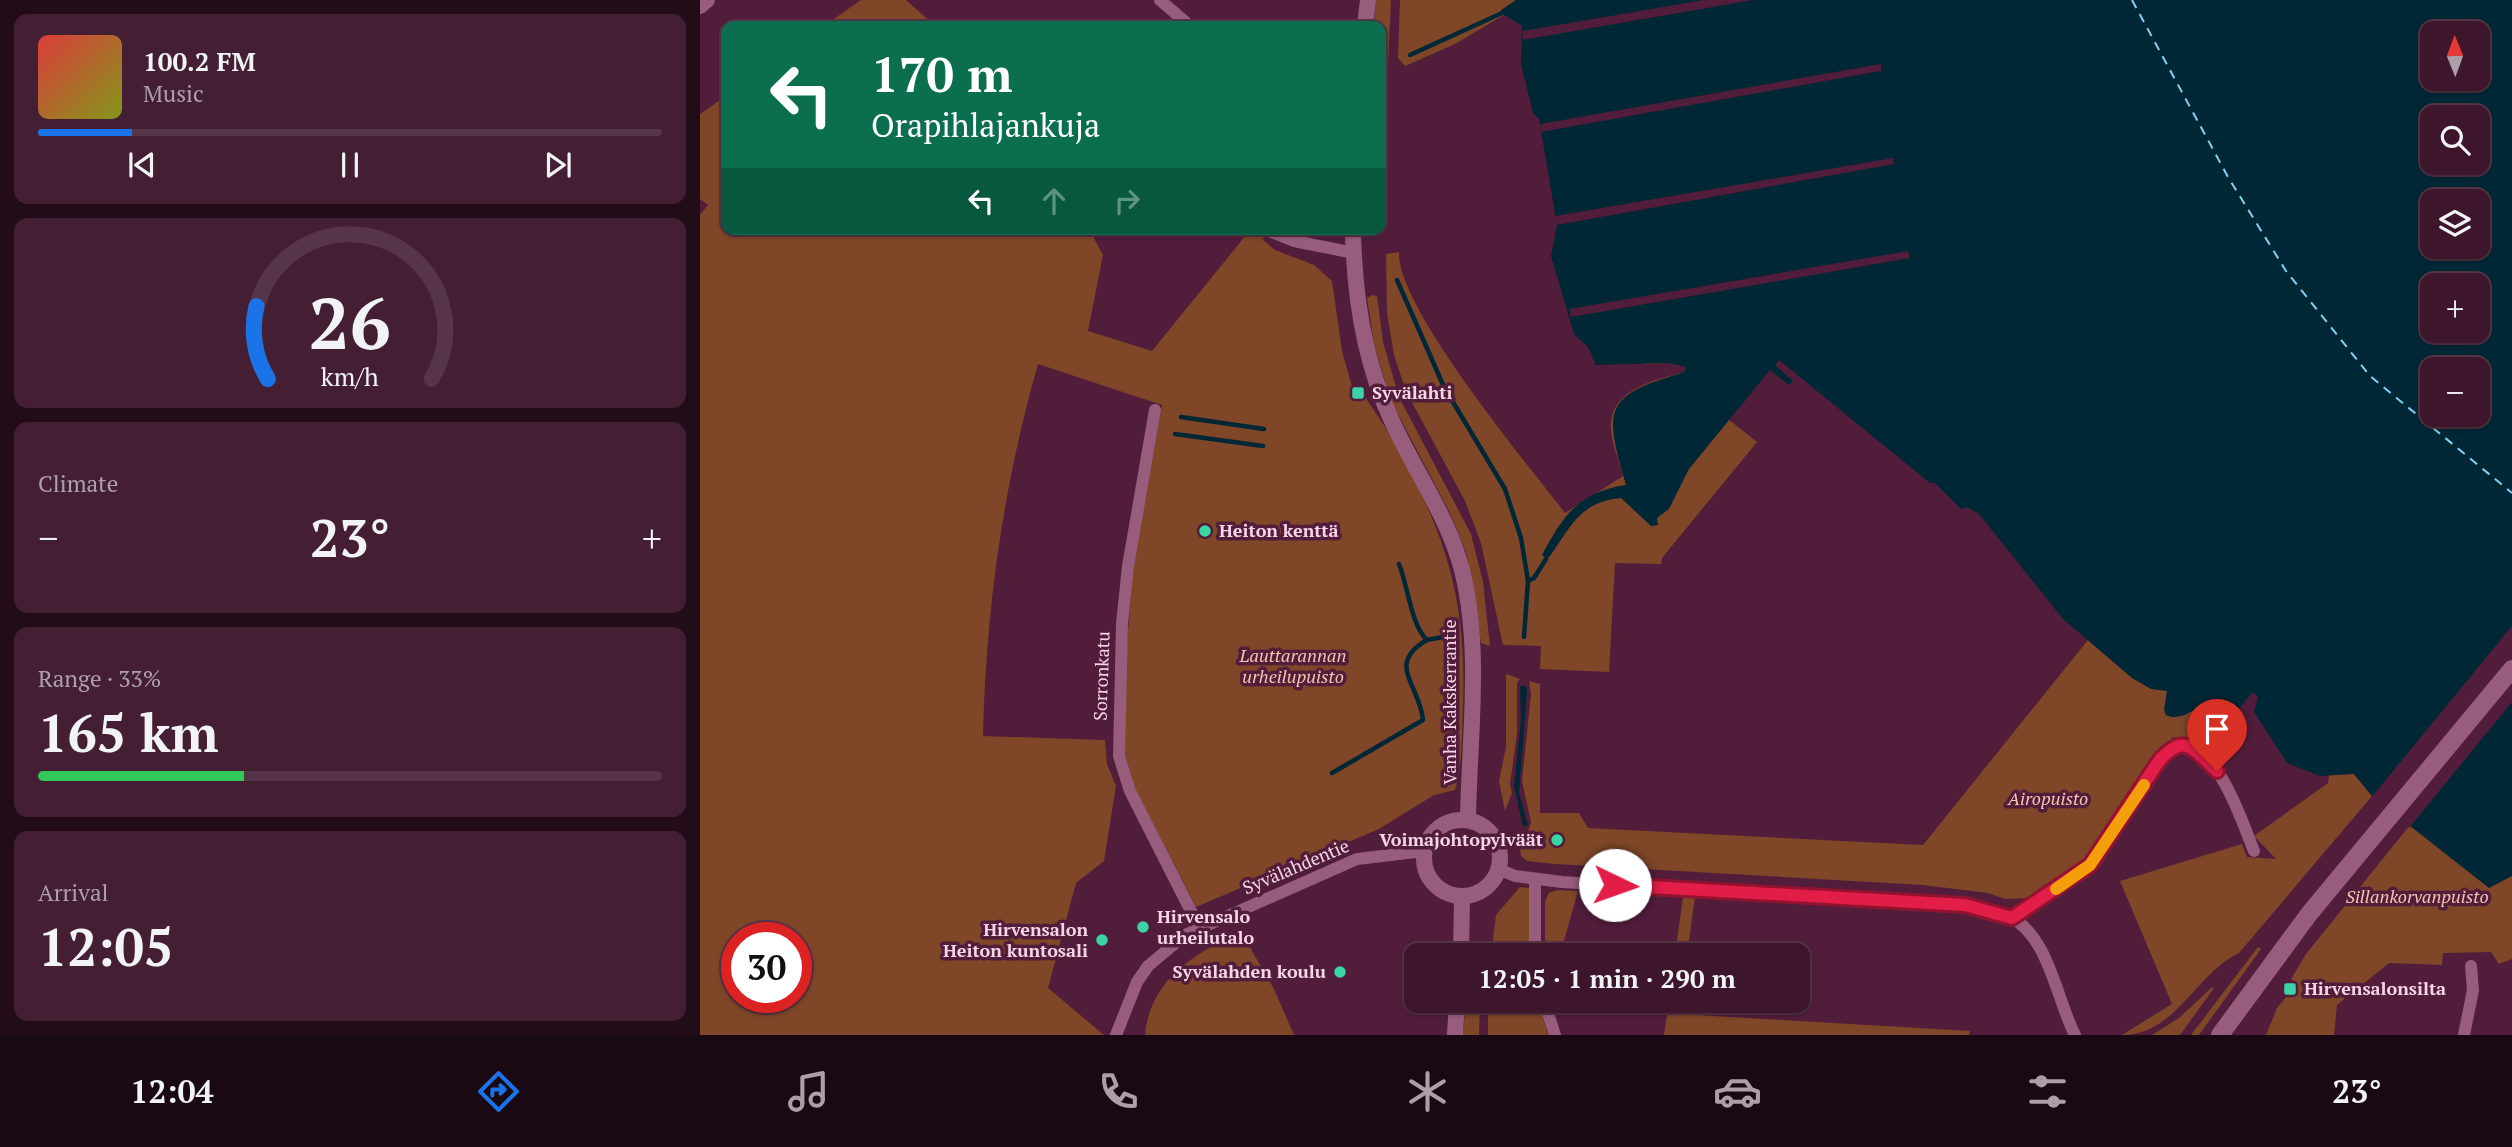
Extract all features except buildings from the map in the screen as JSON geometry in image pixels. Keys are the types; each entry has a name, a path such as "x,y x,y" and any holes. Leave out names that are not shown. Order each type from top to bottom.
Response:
{"main road":[{"path":"2220,1035 2309,914 2512,670"}],"street":[{"path":"700,6 707,0"},
{"path":"1160,0 1184,21"},
{"path":"1366,21 1368,0"},
{"path":"1279,235 1294,241 1354,253"},
{"name":"Vanha Kakskerrantie","path":"1353,235 1360,307 1373,375 1392,422 1442,514 1454,543 1466,589 1473,660 1468,820"},
{"name":"Sorronkatu","path":"1155,410 1137,500 1124,600 1119,755 1130,791 1199,927"},
{"path":"2012,918 2090,865 2159,761 2179,744 2193,748 2217,771 2231,794 2254,852"},
{"path":"1454,820 1468,820 1492,834 1499,851 1498,869 1480,891 1462,895 1444,891 1430,878 1424,851 1439,827 1454,820"},
{"name":"Syvälahdentie","path":"1116,1035 1137,982 1148,966 1172,943 1199,927 1357,859 1424,851"},
{"path":"1498,869 1535,880 1965,905 2012,918 2032,937 2043,956 2075,1035"},
{"path":"1535,880 1535,943"},
{"path":"1461,943 1462,895"},
{"path":"2464,1035 2473,990 2472,966"},
{"path":"1455,1035 1456,1013"},
{"path":"1548,1013 1555,1035"}],"green space":[{"path":"861,0 906,0 929,21 831,21"},
{"path":"1376,0 1391,0 1386,111 1386,21 1374,21"},
{"path":"1400,0 1537,0 1522,31 1522,26 1504,15 1455,44 1405,66 1398,58"},
{"name":"Lauttarannan urheilupuisto","path":"721,99 721,235 1092,235 1103,255 1088,331 1152,351 1246,235 1261,235 1275,250 1314,265 1332,281 1342,351 1355,397 1364,395 1393,440 1426,505 1449,567 1461,631 1463,666 1462,747 1455,790 1434,795 1379,829 1196,907 1135,788 1124,751 1127,644 1133,568 1162,405 1038,364 1015,456 998,548 988,642 983,736 1105,740 1107,764 1116,786 1104,861 1076,883 1048,988 1104,1035 700,1035 700,215 708,205 700,199 700,114"},
{"path":"1399,252 1404,277 1418,309 1440,346 1495,424 1565,513 1623,476 1611,428 1614,410 1620,401 1639,387 1684,372 1686,367 1667,363 1641,364 1699,348 1723,415 1757,442 1662,558 1661,564 1615,563 1609,672 1540,669 1541,646 1503,645 1481,543 1465,501 1406,391 1394,355 1387,313 1386,254"},
{"path":"1377,296 1383,342 1399,397 1471,534 1483,582 1490,646 1481,643 1467,555 1450,513 1390,399 1374,344 1367,298"},
{"name":"Airopuisto","path":"2063,619 2139,645 2183,716 2199,707 2227,717 2236,712 2237,715 2229,751 2214,754 2173,737 2148,766 2119,814 2084,862 2031,898 2005,899 1988,893 1923,885 1555,864 1527,861 1521,856 1517,831 1528,831 1531,822 1522,781 1531,694 1529,681 1540,684 1540,813 1579,813 1588,828 1923,845 2088,640"},
{"path":"1506,674 1520,679 1517,683 1517,734 1510,784 1512,793 1505,811 1499,781 1506,747"},
{"name":"Sillankorvanpuisto","path":"2512,762 2512,959 2499,964 2491,952 2443,953 2442,965 2389,963 2337,1005 2334,1035 2266,1035 2277,1008 2297,984 2291,979 2306,954 2410,825"},
{"path":"2354,774 2372,796 2239,953 2210,974 2185,1001 2157,1025 2141,1032 2122,1035 2172,1004 2120,881 2242,844 2247,857 2276,859 2254,836 2328,783 2329,775"},
{"path":"1520,887 1529,888 1531,943 1493,943 1496,915"},
{"path":"1557,890 1578,891 1563,943 1545,943 1545,901 1549,893"},
{"path":"1683,897 1695,897 1689,943 1677,943"},
{"path":"1241,932 1274,989 1294,1035 1145,1035 1149,1015 1165,983 1192,959"},
{"path":"2258,947 2261,949 2199,1035 2191,1035"},
{"path":"2214,988 2180,1035 2152,1035 2179,1018"},
{"path":"1465,1013 1480,1013 1479,1035 1463,1035"},
{"path":"1488,1013 1542,1013 1548,1035 1488,1035"},
{"path":"1667,1013 1970,1031 1969,1035 1664,1035"}],"water":[{"path":"1516,0 2512,0 2512,876 2489,888 2372,796 2354,774 2320,776 2287,763 2254,712 2258,697 2253,692 2232,717 2199,708 2179,716 2166,715 2164,710 2167,691 2151,689 2132,678 2063,619 1979,514 1967,507 1961,509 1935,483 1930,483 1779,360 1775,365 1793,381 1789,385 1770,370 1689,469 1669,509 1657,518 1658,525 1651,526 1621,498 1607,500 1596,504 1578,517 1546,559 1542,555 1557,529 1574,508 1596,493 1626,485 1614,438 1613,421 1616,408 1624,398 1638,389 1684,372 1686,367 1667,363 1596,365 1588,347 1574,334 1551,256 1557,225 1539,119 1533,113 1521,64 1522,26 1504,15 1501,10"},
{"path":"1520,686 1526,686 1527,691 1519,793 1528,826 1523,826 1514,786 1521,720"}],"pier":[{"path":"1704,0 1753,0 1523,40 1522,31"},
{"path":"1881,64 1881,71 1541,132 1540,124"},
{"path":"1893,158 1894,164 1557,225 1555,216"},
{"path":"1908,251 1910,258 1571,317 1569,309"},
{"path":"2512,626 2512,702 2409,828 2370,799"}],"waterway":[{"path":"1410,55 1502,13"},
{"path":"1397,280 1444,387 1505,489 1521,538 1528,581"},
{"path":"1181,417 1264,429"},
{"path":"1175,434 1263,446"},
{"path":"1524,637 1528,581 1534,578 1546,559"},
{"path":"1399,564 1413,615 1422,633 1427,640 1448,636"},
{"path":"1332,773 1423,720 1406,667 1408,658 1427,640"}],"ferry route":[{"path":"2132,0 2228,177 2286,271 2370,376 2512,493"}],"slow traffic":[{"path":"2056,889 2090,865 2144,785"}],"place":[{"name":"Syvälahti","path":"1358,393"},
{"name":"Heiton kenttä","path":"1205,531"},
{"name":"Voimajohtopylväät","path":"1557,840"},
{"name":"Hirvensalo urheilutalo","path":"1143,927"},
{"name":"Hirvensalon Heiton kuntosali","path":"1102,940"},
{"name":"Syvälahden koulu","path":"1340,972"},
{"name":"Hirvensalonsilta","path":"2290,989"}],"route":[{"path":"1615,885 1965,905 1985,908 2012,918 2090,865 2159,761 2172,747 2179,744 2193,748 2217,771"}]}
